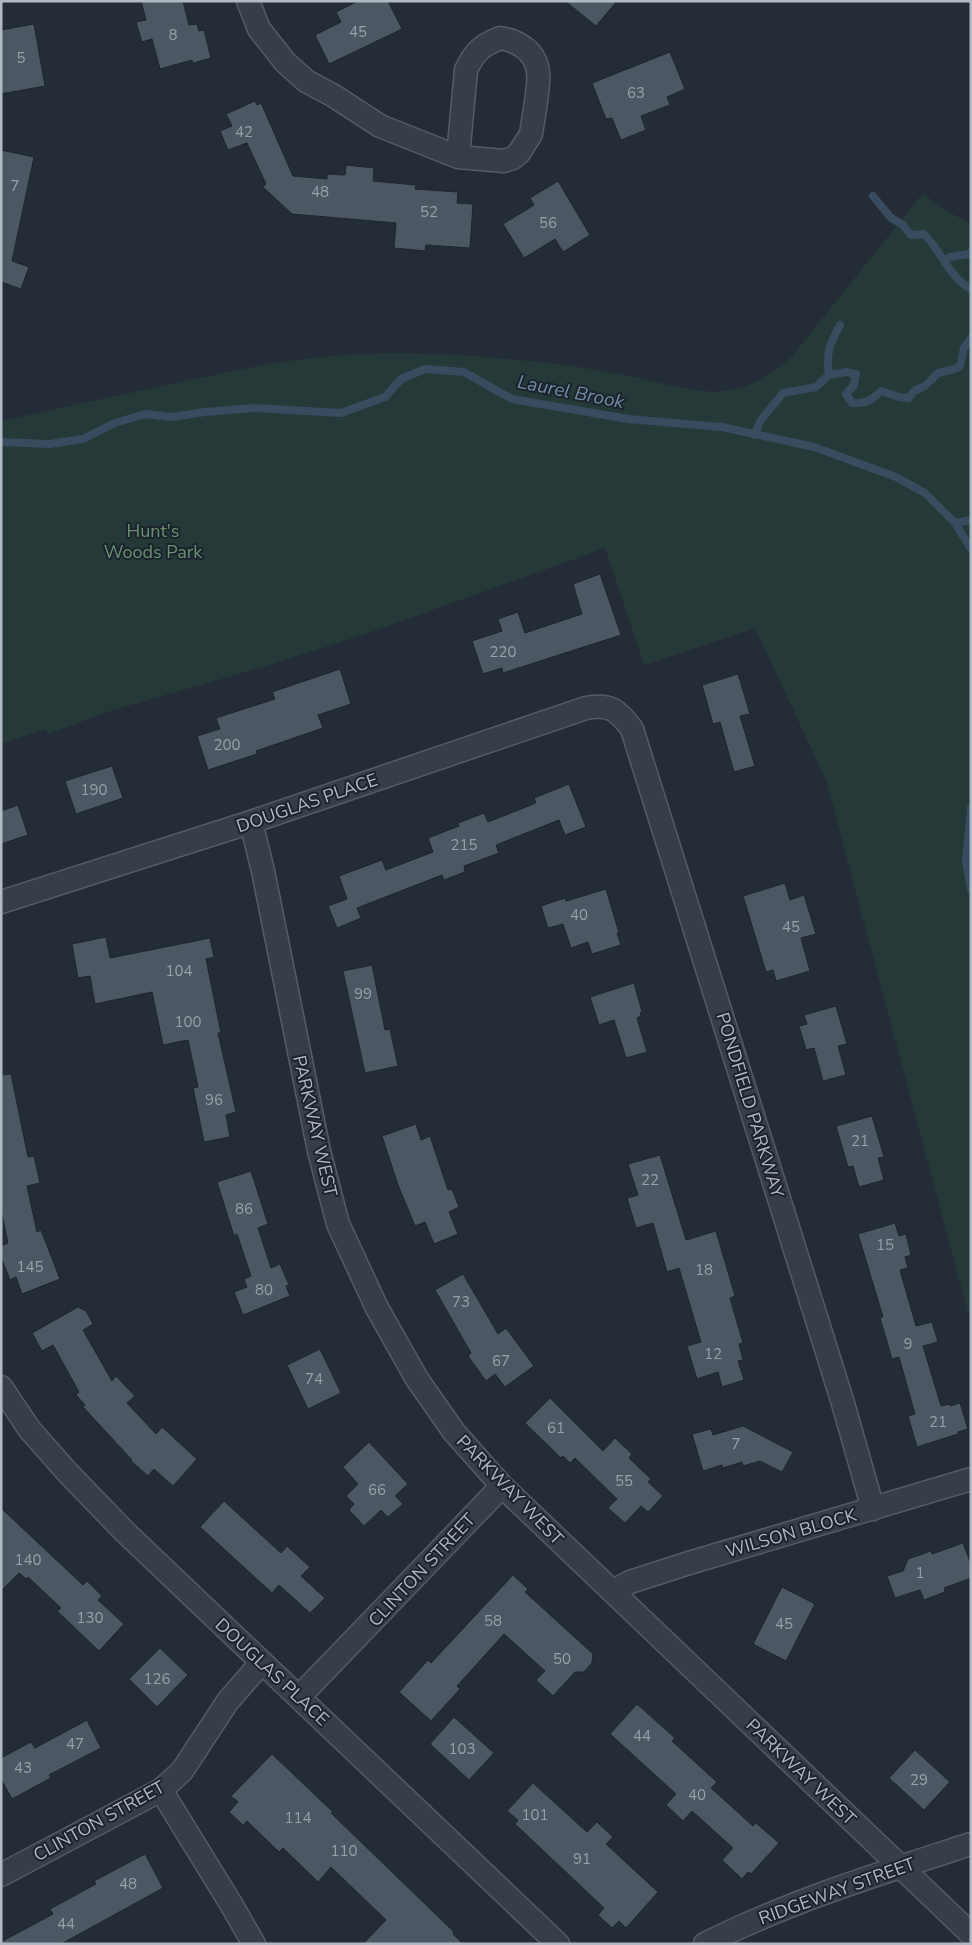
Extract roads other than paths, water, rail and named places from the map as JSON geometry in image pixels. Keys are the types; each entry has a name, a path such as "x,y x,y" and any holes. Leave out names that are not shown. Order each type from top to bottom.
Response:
{"street":[{"path":"248,1 259,29 285,62 306,81 334,96 380,126 458,157 504,161 513,158 524,148 528,141 531,134 538,73 535,61 519,43 500,38 478,50 472,58 466,70 458,157"},
{"name":"DOUGLAS PLACE","path":"1,902 251,822 586,708 600,706 612,709"},
{"name":"PONDFIELD PARKWAY","path":"612,709 622,716 632,729 836,1382 873,1509"},
{"name":"PARKWAY WEST","path":"251,822 263,871 319,1151 338,1224 377,1308 417,1379 454,1432 502,1486 971,1934"},
{"name":"DOUGLAS PLACE","path":"1,1387 30,1430 68,1473 132,1539 558,1944"},
{"name":"WILSON BLOCK","path":"613,1591 630,1582 681,1566 971,1479"},
{"name":"CLINTON STREET","path":"299,1697 331,1666 502,1486"},
{"name":"CLINTON STREET","path":"1,1875 161,1790 182,1771 228,1701 262,1662"},
{"path":"161,1790 254,1944"},
{"name":"RIDGEWAY STREET","path":"705,1944 740,1926 859,1880 971,1844"}],"waterway":[{"path":"873,196 891,218 902,224 911,235 924,234 951,271 963,284 971,289"},
{"path":"944,261 950,257 971,252"},
{"path":"829,375 829,349 840,325"},
{"path":"754,435 761,420 783,393 816,387 829,375 846,372 856,374 854,385 846,394 852,403 868,401 881,391 909,398 914,391 925,386 938,373 960,366 964,348 971,338"},
{"name":"Laurel Brook","path":"1,442 50,444 83,439 115,423 145,414 171,417 255,408 341,413 385,397 401,379 425,369 464,372 512,399 628,419 722,427 814,447 896,477 925,493 955,523 971,549"},
{"path":"955,523 971,520"},
{"name":"Laurel Brook","path":"971,808 966,861 971,889"}],"park label":[{"name":"Hunt's Woods Park","path":"153,541"}]}
